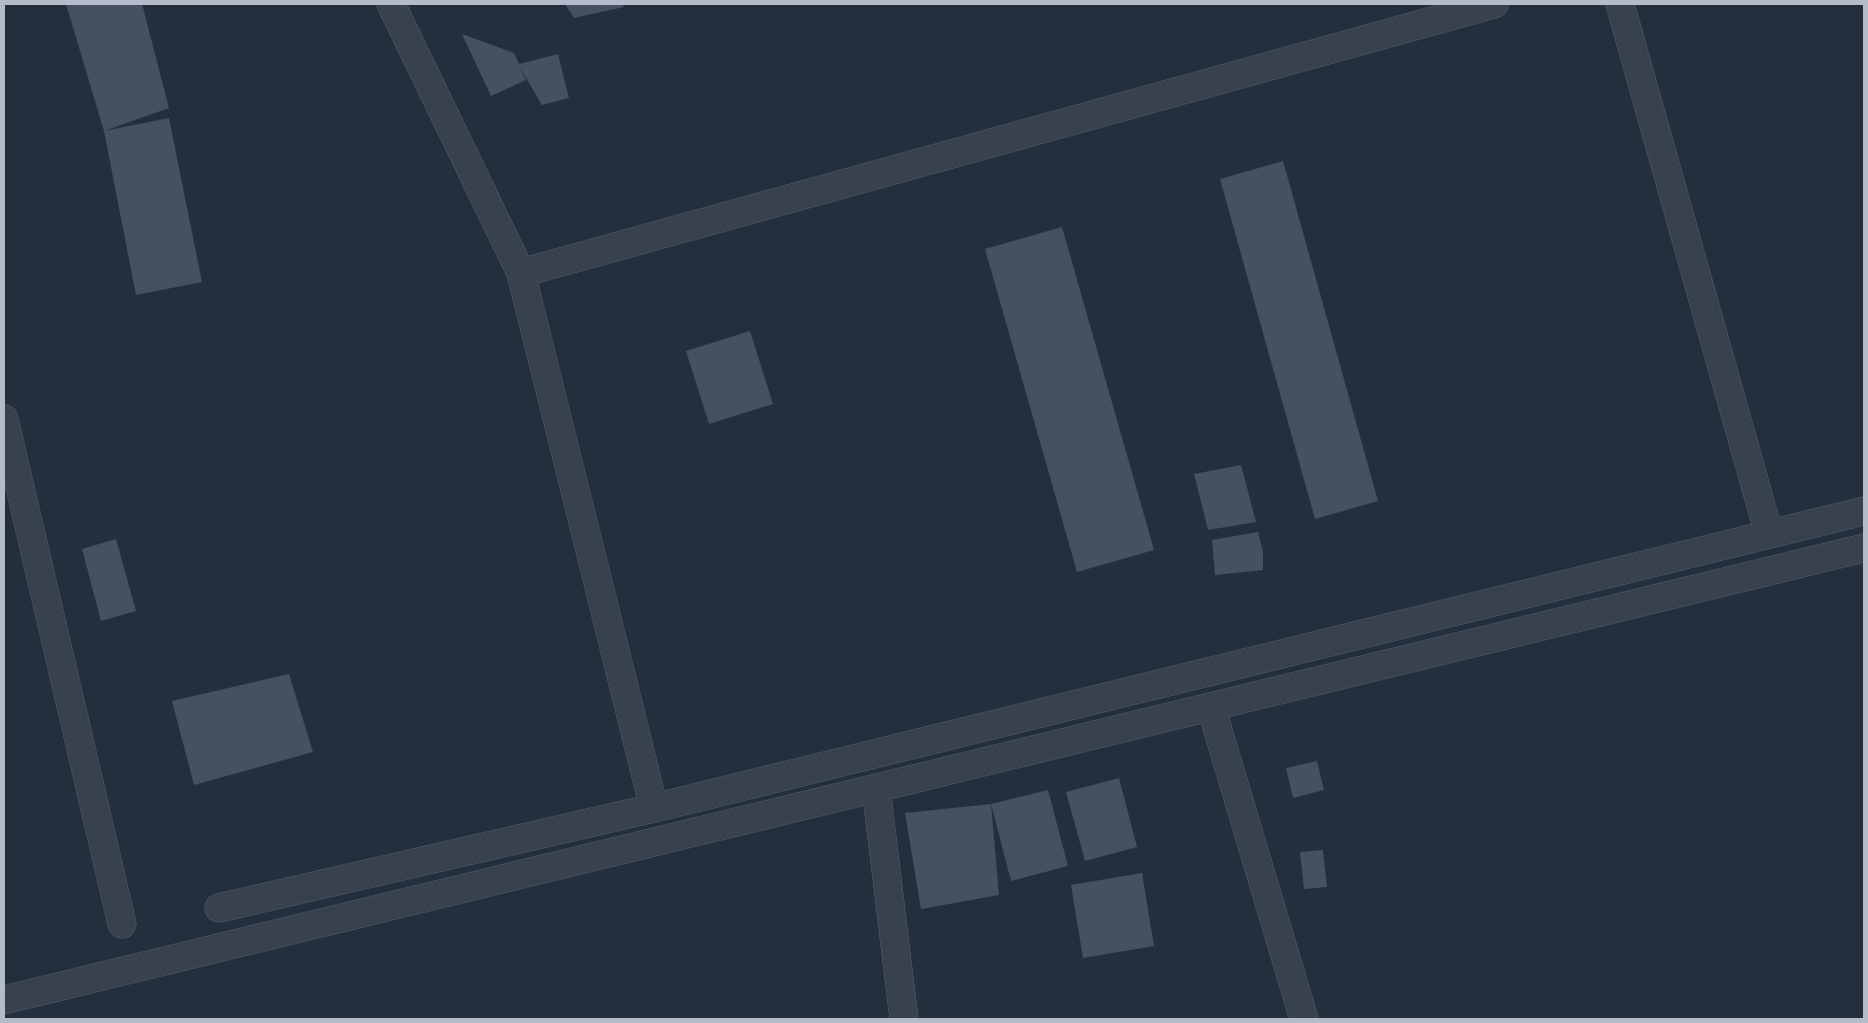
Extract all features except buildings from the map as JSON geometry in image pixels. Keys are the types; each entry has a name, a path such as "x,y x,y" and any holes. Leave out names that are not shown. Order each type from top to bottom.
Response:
{"street":[{"path":"391,4 521,273 654,808"},
{"path":"521,273 1494,4"},
{"path":"1620,4 1768,534"},
{"path":"4,419 122,924"},
{"path":"219,908 654,808 1864,511"},
{"path":"4,1000 1864,548"},
{"path":"1211,707 1304,1019"},
{"path":"876,788 904,1019"}]}
